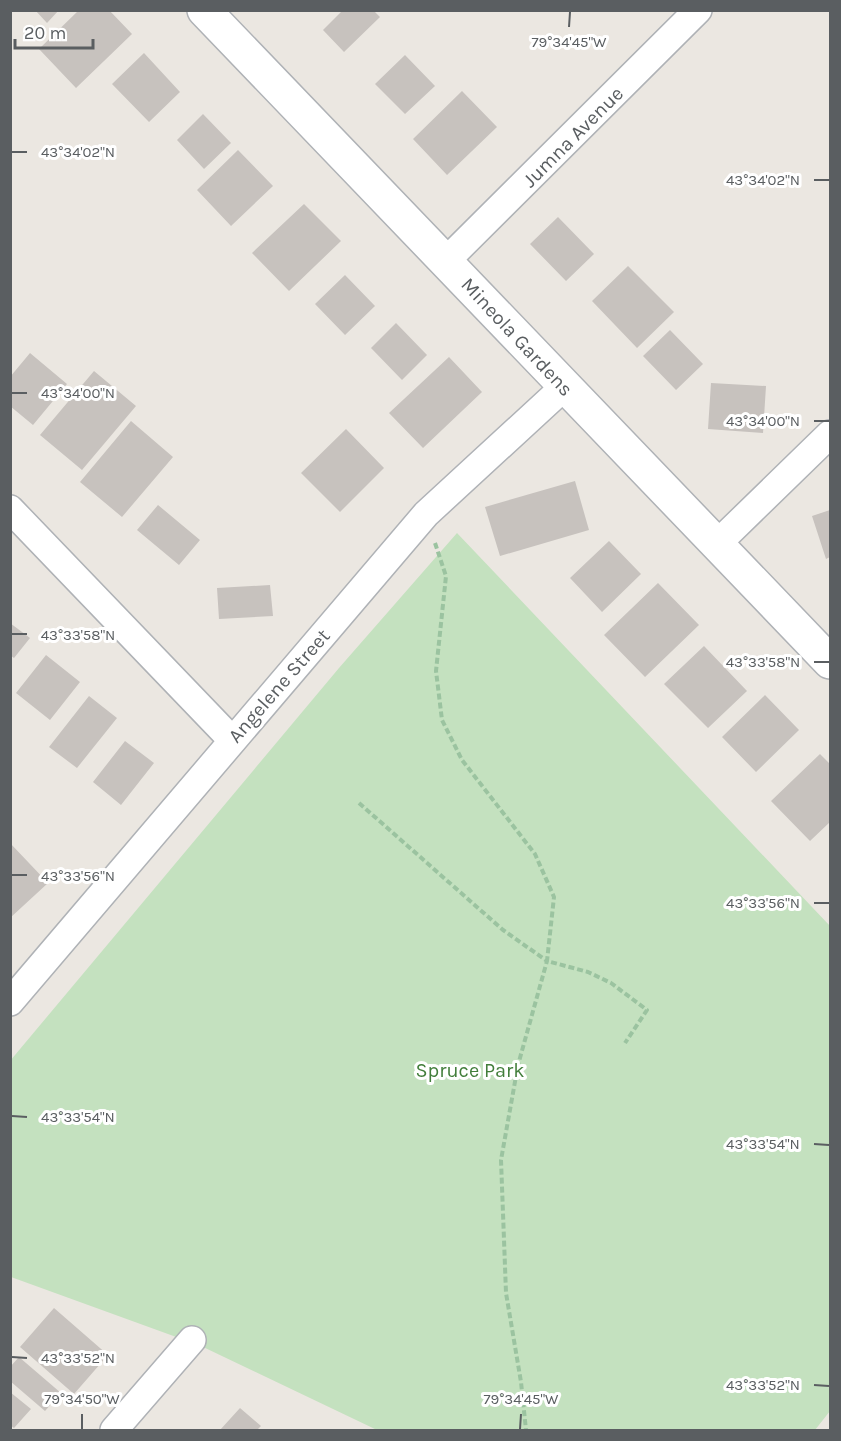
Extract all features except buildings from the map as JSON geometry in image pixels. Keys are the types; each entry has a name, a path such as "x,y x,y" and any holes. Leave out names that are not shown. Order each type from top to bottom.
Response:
{"street":[{"name":"Mineola Gardens","path":"204,10 564,387 718,543 831,662"},
{"name":"Jumna Avenue","path":"446,261 698,10"},
{"name":"Angelene Street","path":"10,1002 426,514 564,387"},
{"path":"718,543 831,434"},
{"path":"10,509 232,740"},
{"path":"114,1431 192,1340"}],"path":[{"path":"426,514 446,576 436,671 442,720 462,760 535,854 554,897 547,961 518,1065 501,1160 506,1293 521,1382 526,1431"},
{"path":"359,803 503,930 547,961 588,972 611,983 647,1010 625,1043"}],"green space":[{"name":"Spruce Park","path":"457,533 830,926 830,1411 815,1430 377,1430 201,1346 11,1277 10,1061 339,668"}]}
